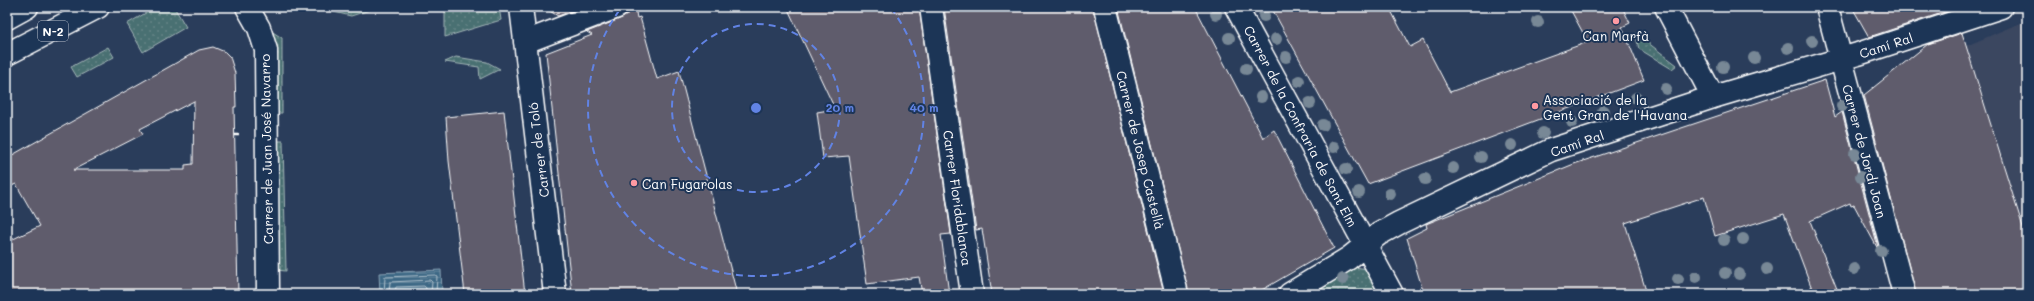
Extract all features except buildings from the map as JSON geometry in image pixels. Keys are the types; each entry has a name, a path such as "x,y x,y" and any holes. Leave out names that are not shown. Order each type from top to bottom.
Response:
{"street":[{"name":"N-2","path":"7,18 27,7"},
{"name":"N-2","path":"7,54 98,7"},
{"name":"Carrer de Juan José Navarro","path":"247,7 259,28 266,50 268,294"},
{"name":"Carrer de Toló","path":"521,7 555,294"},
{"path":"525,42 617,7"},
{"name":"Carrer Floridablanca","path":"931,7 972,294"},
{"name":"Carrer de Josep Castellà","path":"1105,7 1176,294"},
{"name":"Carrer de la Confraria de Sant Elm","path":"1236,7 1392,294"},
{"path":"1666,7 1713,97"},
{"name":"Carrer de Jordi Joan","path":"1827,7 1904,294"},
{"name":"Camí Ral","path":"1290,294 1349,258 1379,234 1551,150 1713,97 1841,59 2001,7"}],"shaded area":[{"path":"2027,20 2027,240 1966,46"}],"green space":[{"path":"156,7 174,7 186,27 143,52 127,24"},
{"path":"312,7 379,7 351,16"},
{"path":"445,7 499,7 501,20 445,37"},
{"path":"265,27 282,38 282,113 273,113"},
{"path":"1635,33 1677,65 1672,69 1639,49"},
{"path":"108,47 114,57 77,77 71,67"},
{"path":"456,57 487,62 500,69 480,79 479,67 445,62"},
{"path":"274,141 283,141 286,271 276,270"},
{"path":"1355,267 1367,269 1383,294 1306,294 1348,268"}],"water":[{"path":"441,270 442,292 380,294 379,273"}],"place":[{"name":"Can Marfà","path":"1616,21"},
{"name":"Associació de la Gent Gran de l'Havana","path":"1535,106"},
{"name":"Can Fugarolas","path":"634,183"}]}
